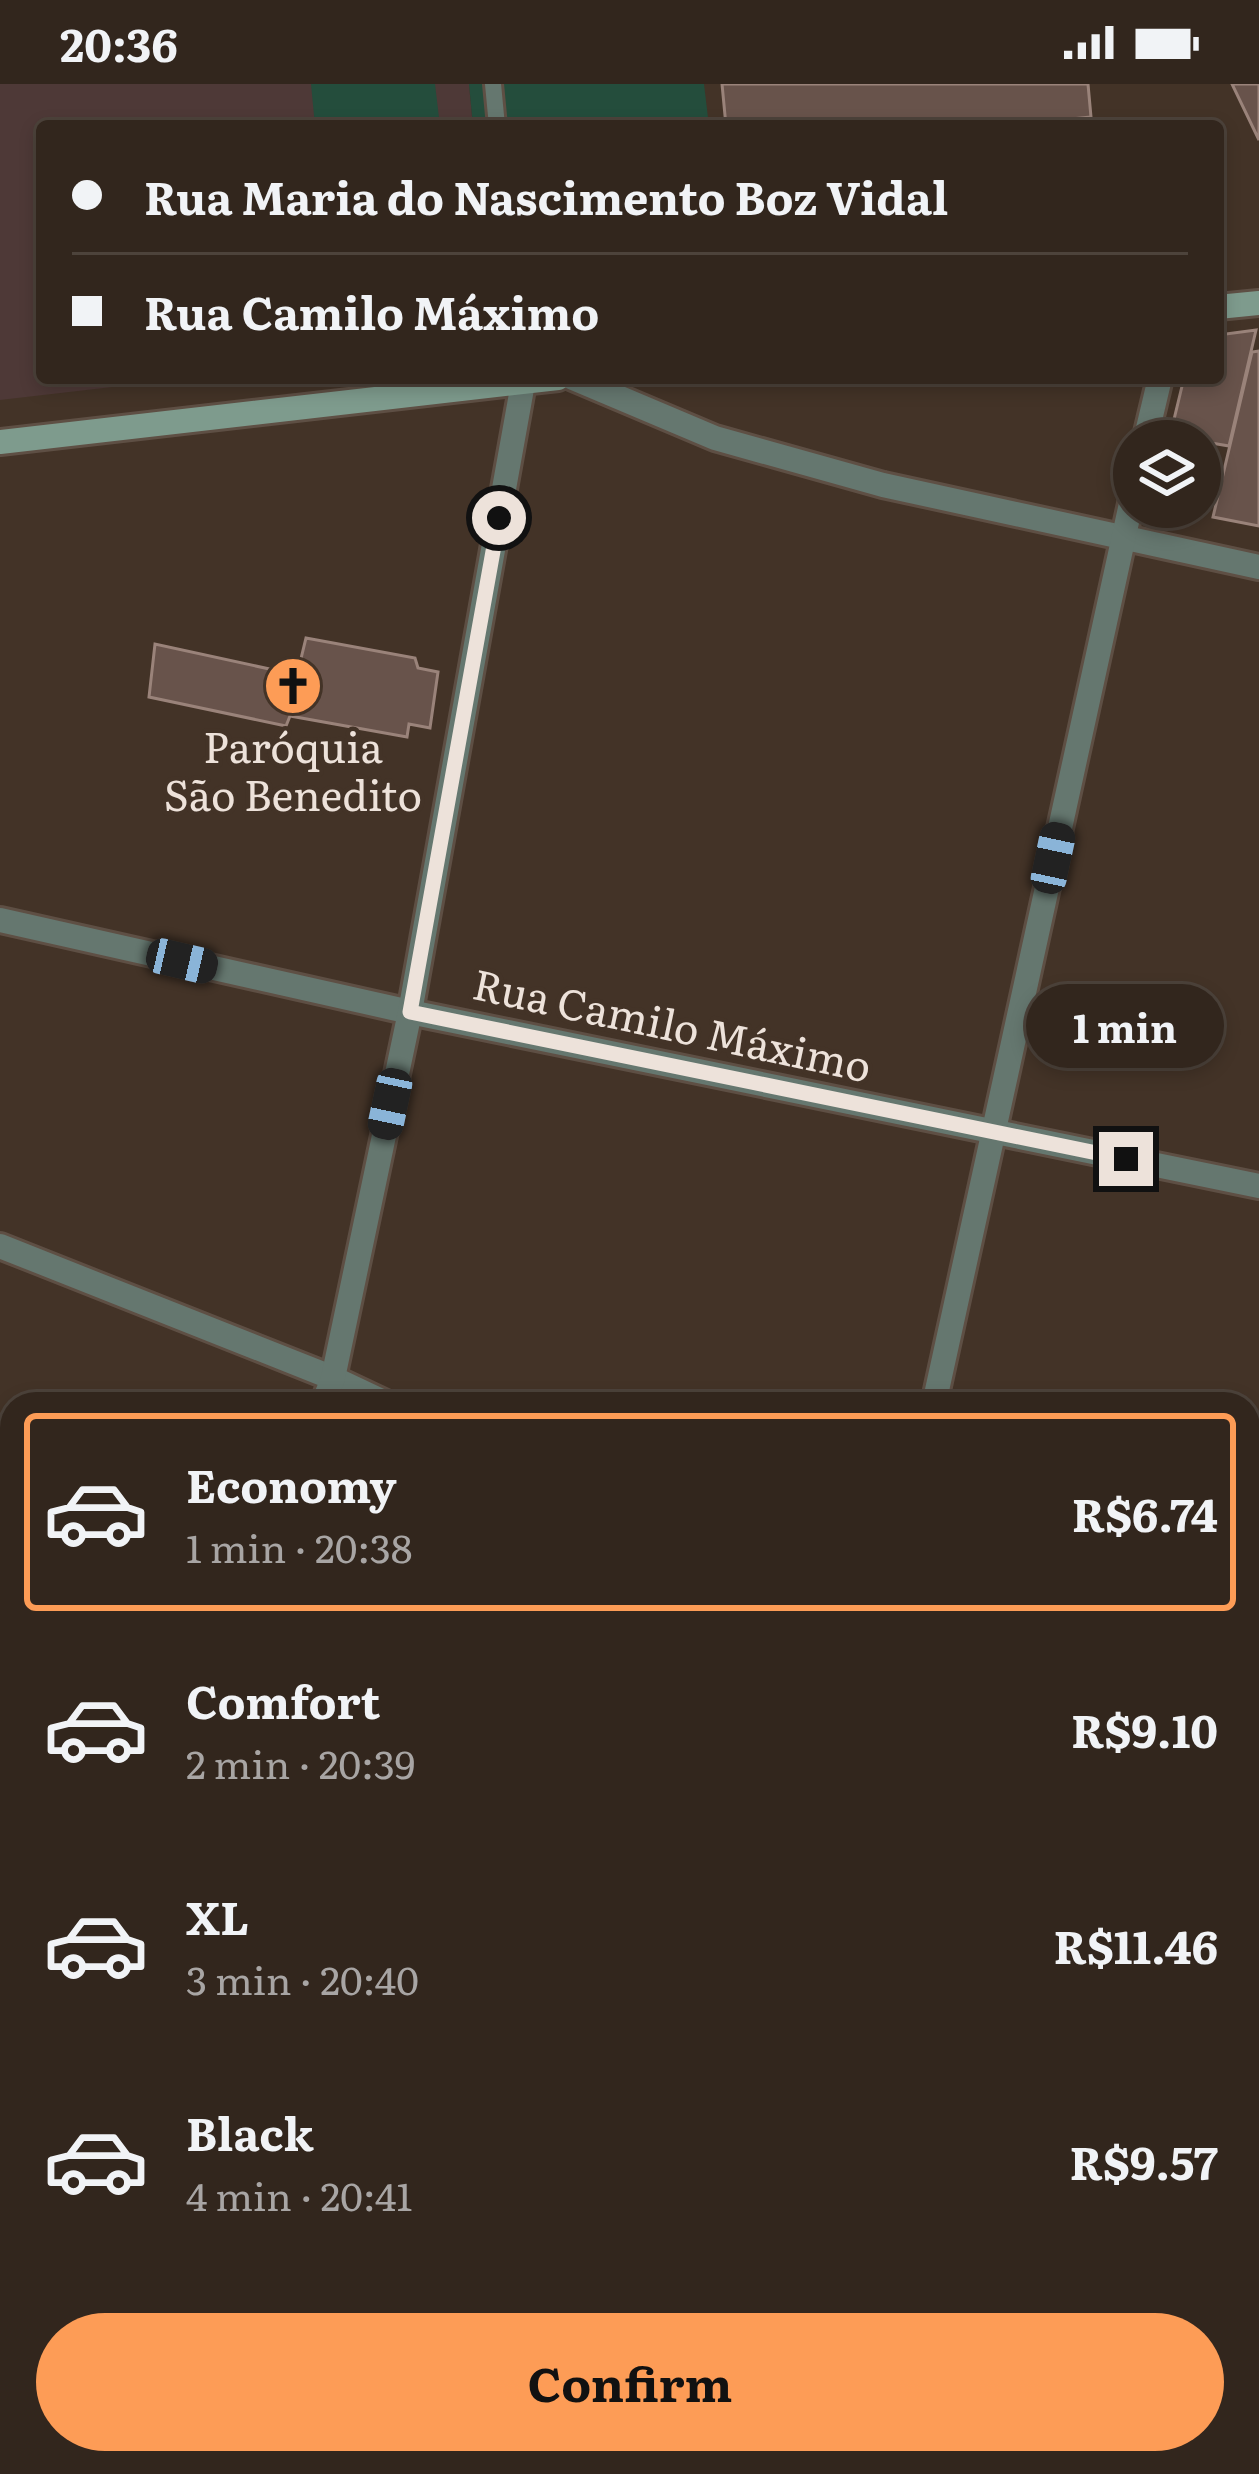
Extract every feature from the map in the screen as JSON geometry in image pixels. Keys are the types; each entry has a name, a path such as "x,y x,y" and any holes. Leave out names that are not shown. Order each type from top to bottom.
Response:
{"main road":[{"path":"1224,306 1259,303"},
{"path":"0,442 497,384"}],"street":[{"path":"327,1392 410,1012 522,384"},
{"path":"587,384 715,439 883,485 1259,567"},
{"path":"1150,420 1159,384"},
{"path":"937,1392 1125,528"},
{"name":"Rua Camilo Máximo","path":"0,920 410,1012 1259,1186"},
{"path":"0,1246 363,1392"}],"lane":[{"path":"493,84 496,120"}],"shaded area":[{"path":"0,84 469,84 472,120 36,120 36,384 138,384 0,400"}],"green space":[{"path":"311,84 435,84 439,120 314,120"},
{"path":"469,84 704,84 708,120 472,120"}],"building":[{"path":"722,84 1088,84 1091,117 1061,120 725,120"},
{"path":"1232,84 1259,84 1259,140"},
{"path":"1256,330 1229,446 1221,445 1221,420 1174,420 1183,384 1224,384 1224,334"},
{"path":"1259,351 1259,526 1221,519 1221,483 1252,352"},
{"name":"Paróquia São Benedito","path":"306,638 415,658 418,668 438,672 430,728 409,724 407,737 290,716 286,726 149,697 155,644 297,675"}],"place":[{"name":"Paróquia São Benedito","path":"293,686"}],"route":[{"path":"499,518 410,1012 1126,1159"}]}
